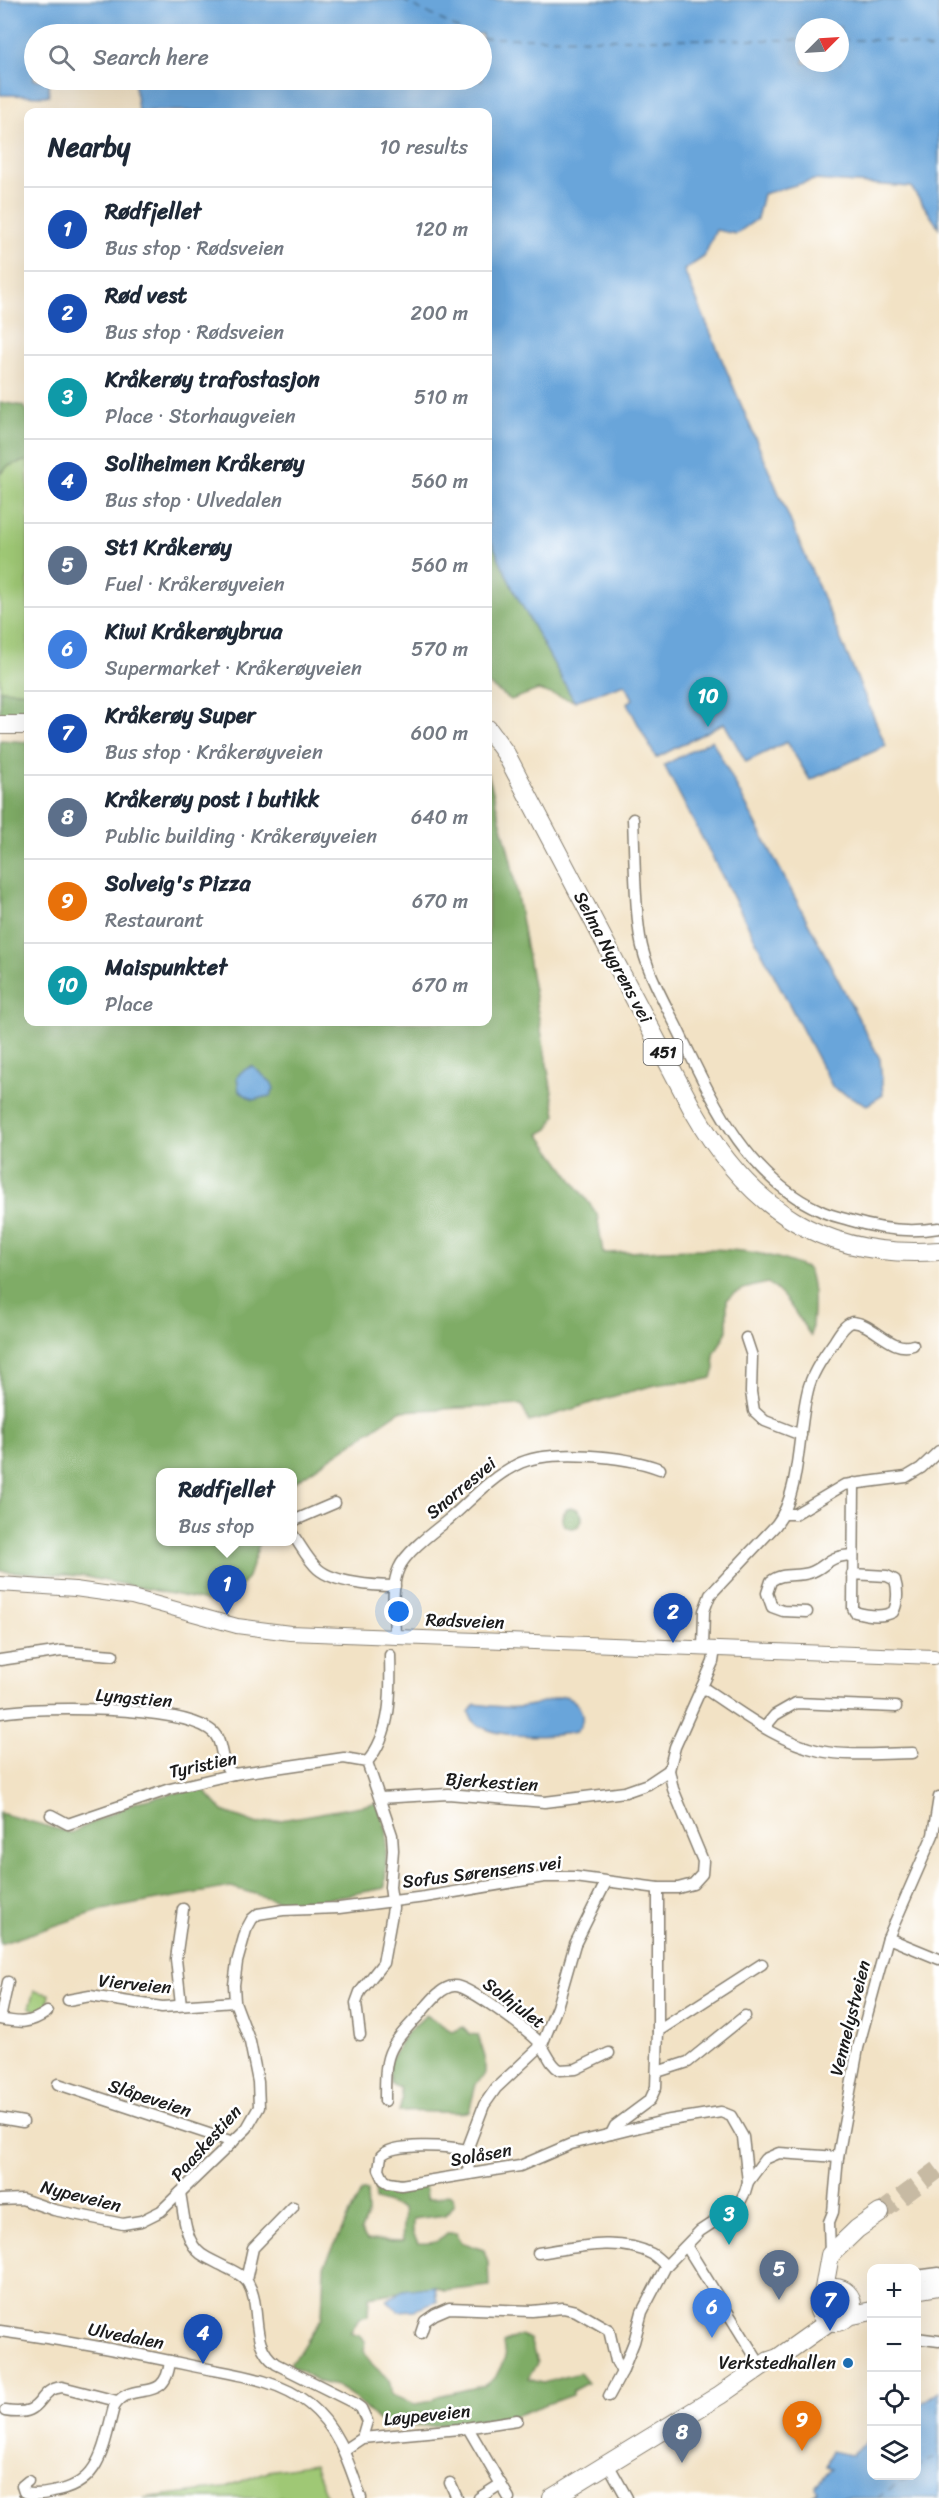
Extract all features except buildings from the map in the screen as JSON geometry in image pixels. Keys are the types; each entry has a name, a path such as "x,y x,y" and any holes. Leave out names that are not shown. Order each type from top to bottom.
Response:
{"main road":[{"path":"0,725 24,725"},
{"name":"Selma Nygrens vei","path":"492,735 506,754 703,1127 722,1158 771,1206 788,1218 842,1242 875,1250 913,1253 939,1251"},
{"path":"824,2308 830,2255 880,2213"},
{"path":"844,2241 836,2270 851,2308 865,2312"},
{"path":"921,2287 939,2286"},
{"path":"552,2498 720,2396 765,2364 773,2352 824,2308 830,2289 846,2293"},
{"path":"824,2308 839,2322 865,2312"}],"street":[{"path":"633,819 640,939 649,969 719,1112 743,1146 760,1167 780,1185 819,1210 879,1229 939,1228"},
{"path":"669,1770 675,1747 713,1662 704,1611 710,1595 776,1525 783,1514 800,1455 807,1395 813,1376 825,1354 848,1323 861,1324 899,1347 913,1345"},
{"path":"746,1338 752,1356 751,1392 754,1411 765,1421 801,1435"},
{"path":"783,1514 795,1514 834,1490 854,1483 906,1477 921,1468 939,1451"},
{"name":"Snorresvei","path":"395,1637 395,1586 398,1569 413,1551 492,1482 514,1466 530,1459 601,1457 645,1463 660,1469"},
{"path":"852,1574 887,1576 895,1580 896,1606 893,1612 885,1615 855,1612 852,1603 852,1574 854,1483"},
{"path":"297,1519 335,1503"},
{"path":"297,1541 315,1566 326,1575 366,1586 395,1586"},
{"path":"807,1612 783,1611 772,1607 767,1593 771,1581 780,1576 808,1574 831,1558 853,1555"},
{"name":"Rødsveien","path":"0,1584 75,1589 132,1597 237,1626 290,1633 709,1649 938,1654"},
{"path":"0,1660 62,1652 113,1655"},
{"path":"360,2035 356,2003 360,1992 374,1976 385,1957 392,1901 392,1835 367,1762 379,1746 391,1697 390,1655"},
{"path":"702,1687 784,1737 819,1751 913,1753"},
{"path":"765,1726 775,1715 796,1703 896,1707"},
{"name":"Lyngstien","path":"0,1713 60,1709 165,1714 189,1720 208,1728 217,1735 224,1764 234,1774"},
{"name":"Tyristien","path":"51,1815 68,1824 170,1789 234,1774 344,1758 367,1762"},
{"name":"Bjerkestien","path":"380,1798 448,1794 545,1802 625,1792 648,1784 669,1770"},
{"name":"Sofus Sørensens vei","path":"235,2002 234,1985 237,1962 246,1930 258,1914 283,1910 339,1908 544,1877 575,1877 658,1888 689,1886 697,1880 704,1869 702,1855 674,1789 669,1770"},
{"name":"Vennelystveien","path":"830,2255 829,2222 833,2212 838,2157 858,2048 888,1938 929,1848 937,1817 939,1797"},
{"path":"469,2174 467,2150 484,2105 496,2088 542,2045 557,2007 575,1944 606,1882"},
{"path":"612,2134 615,2126 650,2100 654,2092 658,2031 658,1888"},
{"path":"182,2005 176,1959 183,1909"},
{"path":"888,1938 939,1959"},
{"path":"658,2031 762,1964"},
{"path":"8,1982 0,2019 22,2024 35,2020 47,2012"},
{"name":"Solhjulet","path":"384,2101 385,2068 388,2054 417,2017 450,1986 470,1990 542,2045 556,2068 564,2071 576,2069 609,2053"},
{"name":"Vierveien","path":"68,2000 90,1996 145,2006 235,2002"},
{"name":"Paaskestien","path":"235,2002 255,2059 259,2107 247,2128 180,2193 189,2236 194,2246 201,2254 246,2280"},
{"path":"657,2072 688,2062 745,2016"},
{"name":"Slåpeveien","path":"58,2084 233,2142"},
{"name":"Solåsen","path":"467,2150 394,2148 381,2156 379,2169 384,2180 395,2184 528,2164 570,2144 714,2111 726,2113 738,2126 743,2137 748,2182"},
{"path":"0,2118 23,2122"},
{"path":"609,2396 634,2342 642,2312 666,2266 687,2247 700,2231 738,2206 748,2182 765,2159 779,2153 838,2157"},
{"name":"Nypeveien","path":"0,2200 22,2199 54,2210 123,2224 141,2221 161,2211 180,2193"},
{"path":"293,2207 252,2248 246,2280 252,2296 259,2342 266,2355 276,2364 361,2408 367,2421 362,2438"},
{"path":"538,2253 607,2245 631,2246 652,2254 666,2266"},
{"path":"687,2247 765,2364"},
{"path":"921,2285 939,2273"},
{"path":"421,2333 425,2322 435,2314 449,2308 532,2311 563,2308 576,2311 609,2330 616,2361 622,2372"},
{"name":"Ulvedalen","path":"0,2331 57,2339 170,2361 276,2385 298,2396 320,2414 344,2450 361,2498"},
{"path":"921,2339 939,2341"},
{"path":"28,2481 22,2486 24,2492 37,2494 68,2489 89,2475 100,2460 117,2401 131,2393 159,2387 167,2379 170,2361"},
{"path":"5,2411 25,2412 33,2408 49,2390 62,2387 117,2401"},
{"name":"Løypeveien","path":"344,2450 362,2438 468,2428 517,2420"},
{"path":"468,2428 509,2498"},
{"path":"608,2464 627,2498"},
{"path":"450,2483 457,2498"},
{"path":"479,2498 501,2484"}],"green space":[{"path":"0,402 24,406 24,461 8,466 0,474"},
{"path":"24,461 24,692 0,690 0,474 8,466"},
{"path":"492,543 513,589 574,701 538,690 511,700 492,687"},
{"path":"0,690 24,692 24,714 0,715"},
{"path":"0,740 24,742 24,1026 492,1026 492,788 511,861 556,1115 548,1129 539,1134 597,1214 603,1253 681,1249 734,1250 784,1260 808,1269 813,1294 811,1336 781,1295 768,1283 762,1284 740,1291 727,1300 727,1331 714,1355 715,1369 712,1378 644,1388 529,1422 522,1405 400,1411 297,1480 297,1468 156,1468 156,1546 259,1546 248,1577 227,1605 81,1576 0,1571"},
{"path":"572,1508 579,1511 582,1518 579,1525 572,1528 565,1525 562,1518 565,1511"},
{"path":"201,1787 223,1811 258,1824 377,1803 387,1831 385,1888 303,1903 282,1902 231,1887 102,1910 0,1944 0,1813 71,1833 136,1802"},
{"path":"34,1991 49,1994 47,2007 39,2012 29,2007"},
{"path":"426,2015 453,2032 463,2027 470,2034 478,2035 485,2057 485,2074 476,2084 469,2112 399,2112 402,2100 400,2088 391,2084 389,2062 405,2035"},
{"path":"425,2184 426,2199 436,2199 448,2194 453,2196 454,2203 446,2215 413,2219 413,2232 418,2243 434,2242 448,2233 456,2233 461,2242 484,2250 488,2262 489,2286 444,2291 435,2286 369,2297 368,2316 359,2318 350,2333 360,2336 366,2342 364,2350 372,2364 388,2379 391,2395 415,2404 486,2385 495,2378 505,2358 503,2343 520,2335 530,2339 537,2363 528,2379 543,2383 579,2373 587,2383 572,2391 572,2395 514,2416 430,2426 389,2424 379,2421 353,2396 336,2386 319,2382 291,2365 291,2361 301,2351 322,2317 324,2266 362,2191 367,2191 368,2213 361,2231 367,2240 403,2241 403,2209 376,2200 375,2188 381,2186 400,2188"},
{"path":"314,2464 327,2498 143,2498 224,2488 268,2471"}],"water":[{"path":"0,0 939,0 939,228 911,187 814,180 763,194 757,219 736,234 716,230 704,257 684,270 886,746 810,780 787,742 746,762 724,723 656,758 627,703 633,699 625,684 574,701 513,589 492,543 492,108 138,108 135,90 492,90 492,24 24,24 24,90 49,90 49,96 0,95"},
{"path":"712,740 880,1059 883,1095 867,1105 833,1088 664,765"},
{"path":"252,1066 272,1083 274,1089 270,1096 253,1100 239,1091 237,1077 242,1071"},
{"path":"565,1696 575,1702 581,1711 582,1722 576,1732 534,1736 499,1733 474,1722 469,1712 475,1704 518,1707"},
{"path":"435,2286 437,2302 414,2310 399,2311 387,2300 403,2290"},
{"path":"939,2391 939,2498 810,2498 817,2491 816,2485 831,2468 826,2466 831,2451 851,2455 867,2442 867,2480 921,2480 921,2403"}],"ferry route":[{"path":"402,0 449,24"},
{"path":"492,38 795,40"},
{"path":"849,40 887,40 939,51"},
{"path":"921,2467 939,2454"},
{"path":"877,2498 902,2480"}],"tunnel":[{"path":"880,2213 939,2169"}],"place":[{"name":"Maispunktet","path":"708,727"},
{"name":"Rødfjellet","path":"227,1615"},
{"name":"Rød vest","path":"673,1643"},
{"name":"Kråkerøy trafostasjon","path":"729,2245"},
{"name":"St1 Kråkerøy","path":"779,2300"},
{"name":"Kråkerøy Super","path":"830,2331"},
{"name":"Kiwi Kråkerøybrua","path":"712,2338"},
{"name":"Verkstedhallen","path":"848,2363"},
{"name":"Soliheimen Kråkerøy","path":"203,2364"},
{"name":"Solveig's Pizza","path":"802,2451"},
{"name":"Kråkerøy post i butikk","path":"682,2463"}]}
